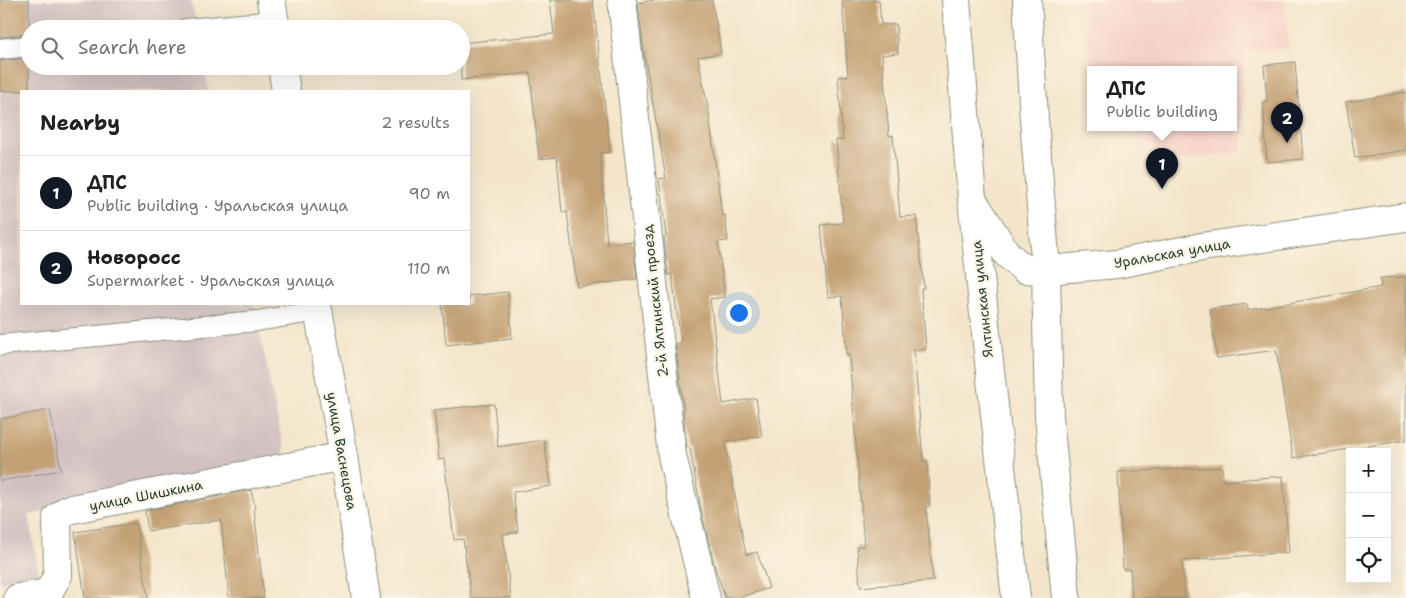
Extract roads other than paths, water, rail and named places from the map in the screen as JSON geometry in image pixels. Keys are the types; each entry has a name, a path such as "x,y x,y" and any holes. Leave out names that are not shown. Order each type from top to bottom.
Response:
{"main road":[{"name":"2-й Ялтинский проезд","path":"622,0 672,456 706,598"},
{"name":"Ялтинская улица","path":"956,0 972,199 1016,598"},
{"path":"1027,0 1046,270 1049,416 1066,598"},
{"path":"283,75 286,90"},
{"name":"Уральская улица","path":"972,199 1007,254 1024,269 1046,270 1117,264 1202,247 1406,217"},
{"name":"улица Васнецова","path":"318,307 366,598"},
{"name":"улица Шишкина","path":"18,598 48,593 58,575 57,518 67,510 344,456"}],"lane":[{"path":"252,20 274,17"},
{"path":"0,49 20,47"},
{"path":"0,345 257,320 318,307"}],"place":[{"name":"Новоросс","path":"1287,143"},
{"name":"ДПС","path":"1162,189"}]}
